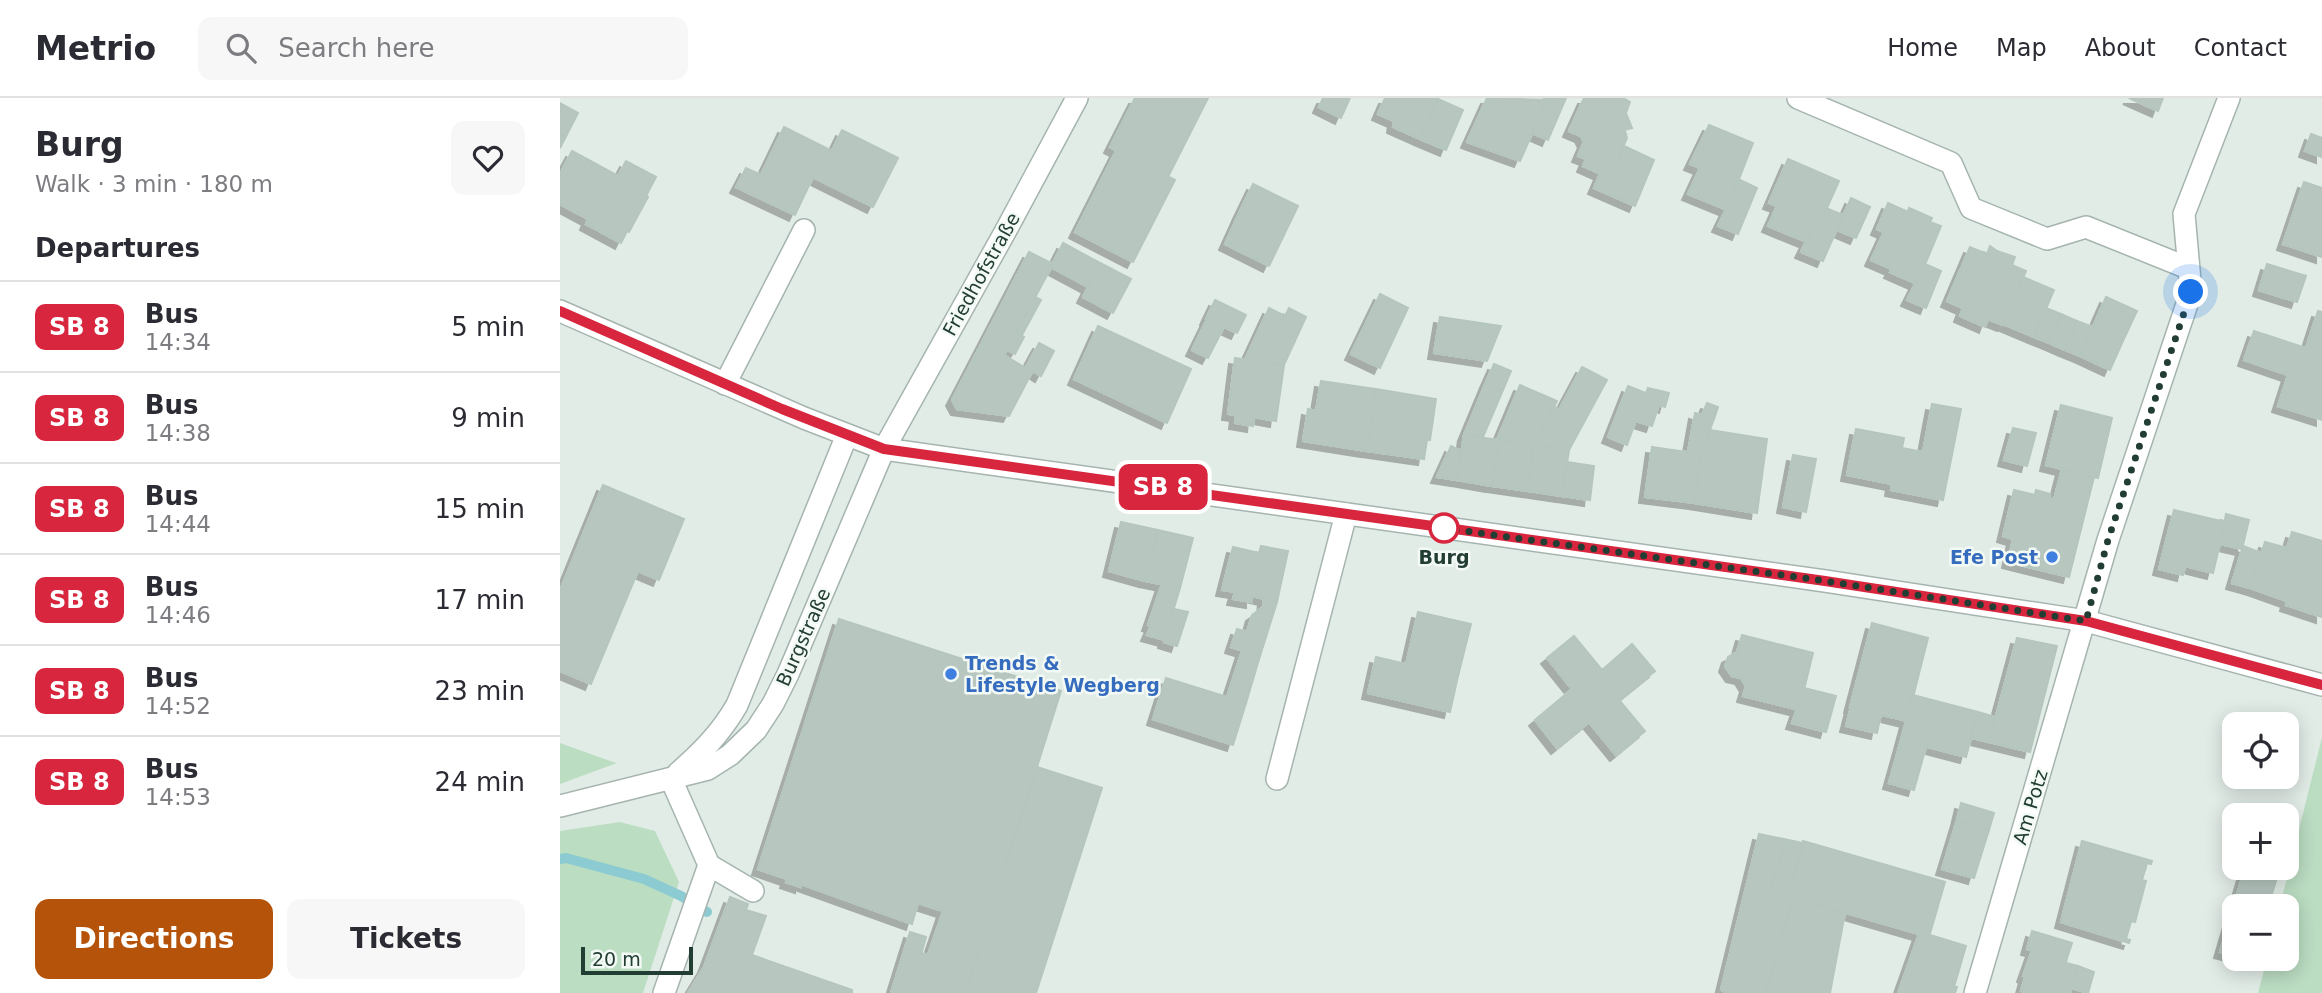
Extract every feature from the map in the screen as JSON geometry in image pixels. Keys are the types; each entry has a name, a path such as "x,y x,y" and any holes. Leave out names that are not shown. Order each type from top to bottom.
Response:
{"street":[{"name":"Friedhofstraße","path":"884,449 1077,98"},
{"path":"1798,98 1951,163 1970,208 2047,239 2086,227 2188,268"},
{"name":"Am Potz","path":"1975,993 2108,540 2191,292 2184,214 2229,98"},
{"path":"725,384 804,230"},
{"path":"560,311 725,384 884,449 1825,581 2086,621 2322,685"},
{"name":"Burgstraße","path":"671,779 703,752 722,731 737,705 847,435"},
{"name":"Burgstraße","path":"560,806 708,769 730,755 756,730 773,705 788,674 884,449"},
{"path":"1277,779 1346,514"},
{"path":"671,779 709,865 752,891"},
{"path":"664,993 709,865"}],"green space":[{"path":"2322,737 2322,993 2258,993 2264,971 2299,971 2299,894 2283,894 2286,880 2299,880 2299,830"},
{"path":"560,743 613,762 617,763 560,784"},
{"path":"620,822 655,831 679,882 643,993 560,993 560,831"}],"building":[{"path":"1135,98 1208,98 1168,177 1110,147"},
{"path":"1323,98 1350,98 1341,118 1319,107"},
{"path":"1385,98 1438,98 1420,139 1393,127 1394,121 1378,114"},
{"path":"1487,98 1547,100 1520,161 1467,142"},
{"path":"1543,98 1566,98 1548,140 1532,133 1547,100"},
{"path":"1584,98 1623,98 1630,102 1626,113 1632,128 1624,130 1627,138 1610,178 1583,166 1586,159 1578,156 1584,142 1581,136 1569,131"},
{"path":"2129,98 2163,98 2158,111"},
{"path":"1438,99 1463,110 1446,150 1420,139"},
{"path":"560,103 578,113 560,148"},
{"path":"1709,125 1753,143 1727,210 1688,194 1700,168 1690,164"},
{"path":"784,127 832,151 842,130 898,158 873,207 813,177 795,215 736,187 746,168 761,175"},
{"path":"2311,134 2322,138 2322,157 2305,151"},
{"path":"1624,146 1654,160 1635,206 1594,188 1600,174 1610,178"},
{"path":"572,151 618,176 626,161 656,177 646,196 648,197 621,243 586,224 588,219 560,204 560,174"},
{"path":"1116,151 1175,180 1133,262 1075,232"},
{"path":"1788,159 1839,181 1823,217 1819,215 1807,242 1768,226 1777,206 1769,203"},
{"path":"1740,180 1757,188 1738,234 1718,226"},
{"path":"2304,182 2322,188 2322,257 2283,244"},
{"path":"1253,184 1298,206 1284,235 1239,213"},
{"path":"1851,198 1870,207 1856,238 1837,230"},
{"path":"1888,203 1908,212 1909,208 1932,218 1930,222 1941,226 1917,284 1871,260 1884,232 1877,229"},
{"path":"1826,208 1843,215 1823,261 1801,252 1819,215 1823,217"},
{"path":"1239,213 1284,235 1269,266 1225,244"},
{"path":"1063,243 1100,263 1088,287 1051,267"},
{"path":"1990,246 2015,257 2012,265 2026,271 2003,325 1988,319 1985,327 1960,316 1963,308 1947,301 1970,247 1987,254"},
{"path":"1029,252 1053,264 1016,333 1024,337 1015,354 1007,350 1004,355 1032,372 1009,416 957,409 952,400"},
{"path":"1100,263 1131,279 1113,313 1083,297"},
{"path":"1925,264 1941,271 1926,308 1907,300"},
{"path":"2267,264 2306,276 2297,302 2259,290"},
{"path":"2023,277 2054,290 2034,337 2003,324"},
{"path":"1380,294 1408,308 1380,368 1351,354"},
{"path":"1035,297 1041,300 1022,335 1016,333"},
{"path":"2106,297 2137,311 2130,326 2099,313"},
{"path":"1215,300 1246,315 1237,333 1206,319"},
{"path":"1269,308 1285,316 1289,308 1306,317 1284,365 1245,360"},
{"path":"2046,308 2061,314 2049,343 2034,337"},
{"path":"2318,311 2322,312 2322,420 2278,406 2288,375 2244,360 2254,331 2306,348"},
{"path":"2099,313 2130,326 2123,341 2093,327"},
{"path":"2061,314 2077,321 2065,350 2049,343"},
{"path":"1440,317 1501,326 1487,361 1434,353"},
{"path":"1207,319 1224,327 1208,358 1192,350"},
{"path":"2077,321 2093,327 2080,356 2065,350"},
{"path":"1098,326 1191,369 1167,423 1074,379"},
{"path":"2093,327 2108,334 2095,363 2080,356"},
{"path":"2108,334 2123,341 2110,370 2095,363"},
{"path":"1039,343 1054,351 1041,376 1026,367"},
{"path":"1235,358 1284,365 1276,421 1254,417 1253,426 1235,423 1236,415 1228,414"},
{"path":"1494,364 1511,371 1503,390 1486,382"},
{"path":"1582,367 1607,380 1569,450 1534,445 1555,407 1559,410"},
{"path":"1321,381 1376,389 1367,451 1303,441 1308,409 1316,411"},
{"path":"1486,382 1503,390 1483,437 1464,435"},
{"path":"1520,385 1557,401 1534,445 1497,440"},
{"path":"1628,386 1646,393 1627,445 1608,437"},
{"path":"1648,388 1669,393 1665,407 1659,405 1652,426 1636,421"},
{"path":"1376,389 1436,399 1430,440 1427,440 1424,459 1367,451"},
{"path":"1707,403 1718,407 1714,419 1702,415"},
{"path":"1932,404 1961,409 1943,500 1891,490 1892,484 1847,475 1856,429 1904,438 1902,448 1923,452"},
{"path":"2061,405 2112,418 2098,478 2046,465"},
{"path":"1695,413 1714,419 1701,454 1688,452"},
{"path":"2013,428 2036,433 2027,466 2004,460"},
{"path":"1710,430 1767,439 1757,513 1694,503 1701,454"},
{"path":"1464,435 1499,440 1492,486 1457,480"},
{"path":"1499,440 1534,445 1528,491 1492,486"},
{"path":"1534,445 1569,450 1562,496 1528,491"},
{"path":"1451,446 1461,451 1457,480 1437,477"},
{"path":"1652,447 1701,454 1694,503 1645,497"},
{"path":"1793,455 1816,459 1806,512 1783,507"},
{"path":"1567,462 1594,466 1590,500 1562,496"},
{"path":"2062,469 2094,477 2069,577 2008,562 2013,539 2003,536 2014,490 2035,495 2036,490 2050,494 2049,498 2054,500"},
{"path":"603,485 684,519 659,580 638,571 591,684 560,671 560,591"},
{"path":"2174,510 2225,522 2213,573 2185,566 2183,575 2159,569"},
{"path":"2226,514 2249,520 2242,549 2220,544"},
{"path":"1121,522 1158,530 1145,581 1109,571"},
{"path":"1158,530 1193,538 1180,588 1145,581"},
{"path":"2292,532 2322,541 2322,617 2286,605 2287,601 2250,588 2265,542 2287,548"},
{"path":"1261,546 1288,551 1277,602 1252,596 1252,602 1233,599 1235,592 1222,590 1233,547 1259,553"},
{"path":"2243,546 2262,553 2250,588 2232,583"},
{"path":"1162,584 1180,588 1167,631 1148,625"},
{"path":"1264,599 1277,602 1266,637 1247,632 1252,615 1263,607"},
{"path":"1174,609 1188,612 1177,646 1164,642"},
{"path":"1418,612 1471,624 1458,676 1406,665"},
{"path":"839,619 1061,691 973,969 928,955 943,911 918,903 912,924 801,884 801,887 786,882 787,879 758,869"},
{"path":"1872,623 1928,638 1907,721 1850,707"},
{"path":"1151,626 1167,631 1165,640 1147,635"},
{"path":"1237,629 1266,637 1260,656 1231,647"},
{"path":"1742,635 1813,653 1799,710 1743,696 1746,686 1741,678 1732,676 1725,666 1728,657 1737,652"},
{"path":"1574,636 1602,670 1632,644 1655,671 1619,700 1645,731 1616,755 1589,722 1557,748 1535,720 1572,689 1547,658"},
{"path":"2017,638 2057,646 2030,752 1989,742"},
{"path":"1242,651 1260,656 1246,703 1227,697"},
{"path":"1376,657 1458,676 1450,712 1368,693"},
{"path":"1166,678 1246,703 1233,745 1153,719"},
{"path":"1804,688 1836,696 1826,732 1792,723"},
{"path":"1913,695 1978,712 1966,757 1901,740"},
{"path":"1851,707 1881,714 1877,733 1846,726"},
{"path":"1978,712 1995,717 1989,742 1972,738"},
{"path":"1901,740 1926,747 1914,790 1889,783"},
{"path":"1037,767 1102,788 1036,993 965,993"},
{"path":"1961,803 1994,813 1989,830 1957,820"},
{"path":"1957,820 1989,830 1974,878 1942,869"},
{"path":"1759,834 1803,843 1801,850 1785,844 1770,891 1793,898 1766,993 1728,993 1721,990"},
{"path":"1803,841 1945,882 1929,937 1788,896"},
{"path":"2082,841 2152,861 2151,864 2147,863 2142,880 2146,881 2135,922 2131,921 2126,939 2130,940 2129,943 2061,922"},
{"path":"1785,844 1801,850 1788,896 1770,891"},
{"path":"2241,880 2276,881 2272,894 2237,894"},
{"path":"730,897 748,904 746,910 766,916 752,955 852,990 852,993 760,993 743,987 739,992 704,967"},
{"path":"1793,898 1845,913 1830,993 1766,993"},
{"path":"2032,931 2072,943 2067,958 2033,948 2027,949"},
{"path":"910,932 926,937 921,955 905,948"},
{"path":"1919,934 1966,946 1954,987 1957,987 1955,993 1898,993"},
{"path":"905,948 973,969 965,993 891,993"},
{"path":"2033,948 2067,958 2066,963 2078,966 2070,993 2021,991 2025,977 2023,976"},
{"path":"2078,966 2094,972 2088,993 2071,988"},
{"path":"704,967 739,992 741,993 688,993"},
{"path":"745,987 760,993 739,992"}],"waterway":[{"path":"560,859 566,858 644,879 681,896 707,912"}],"bus line":[{"path":"560,311 782,409 884,449 1825,581 2086,621 2322,685"}],"place":[{"name":"Burg","path":"1444,528"},
{"name":"Efe Post","path":"2052,557"},
{"name":"Trends & Lifestyle Wegberg","path":"951,674"}],"route":[{"path":"1444,528 1825,581 2086,621 2108,540 2191,292"}]}
